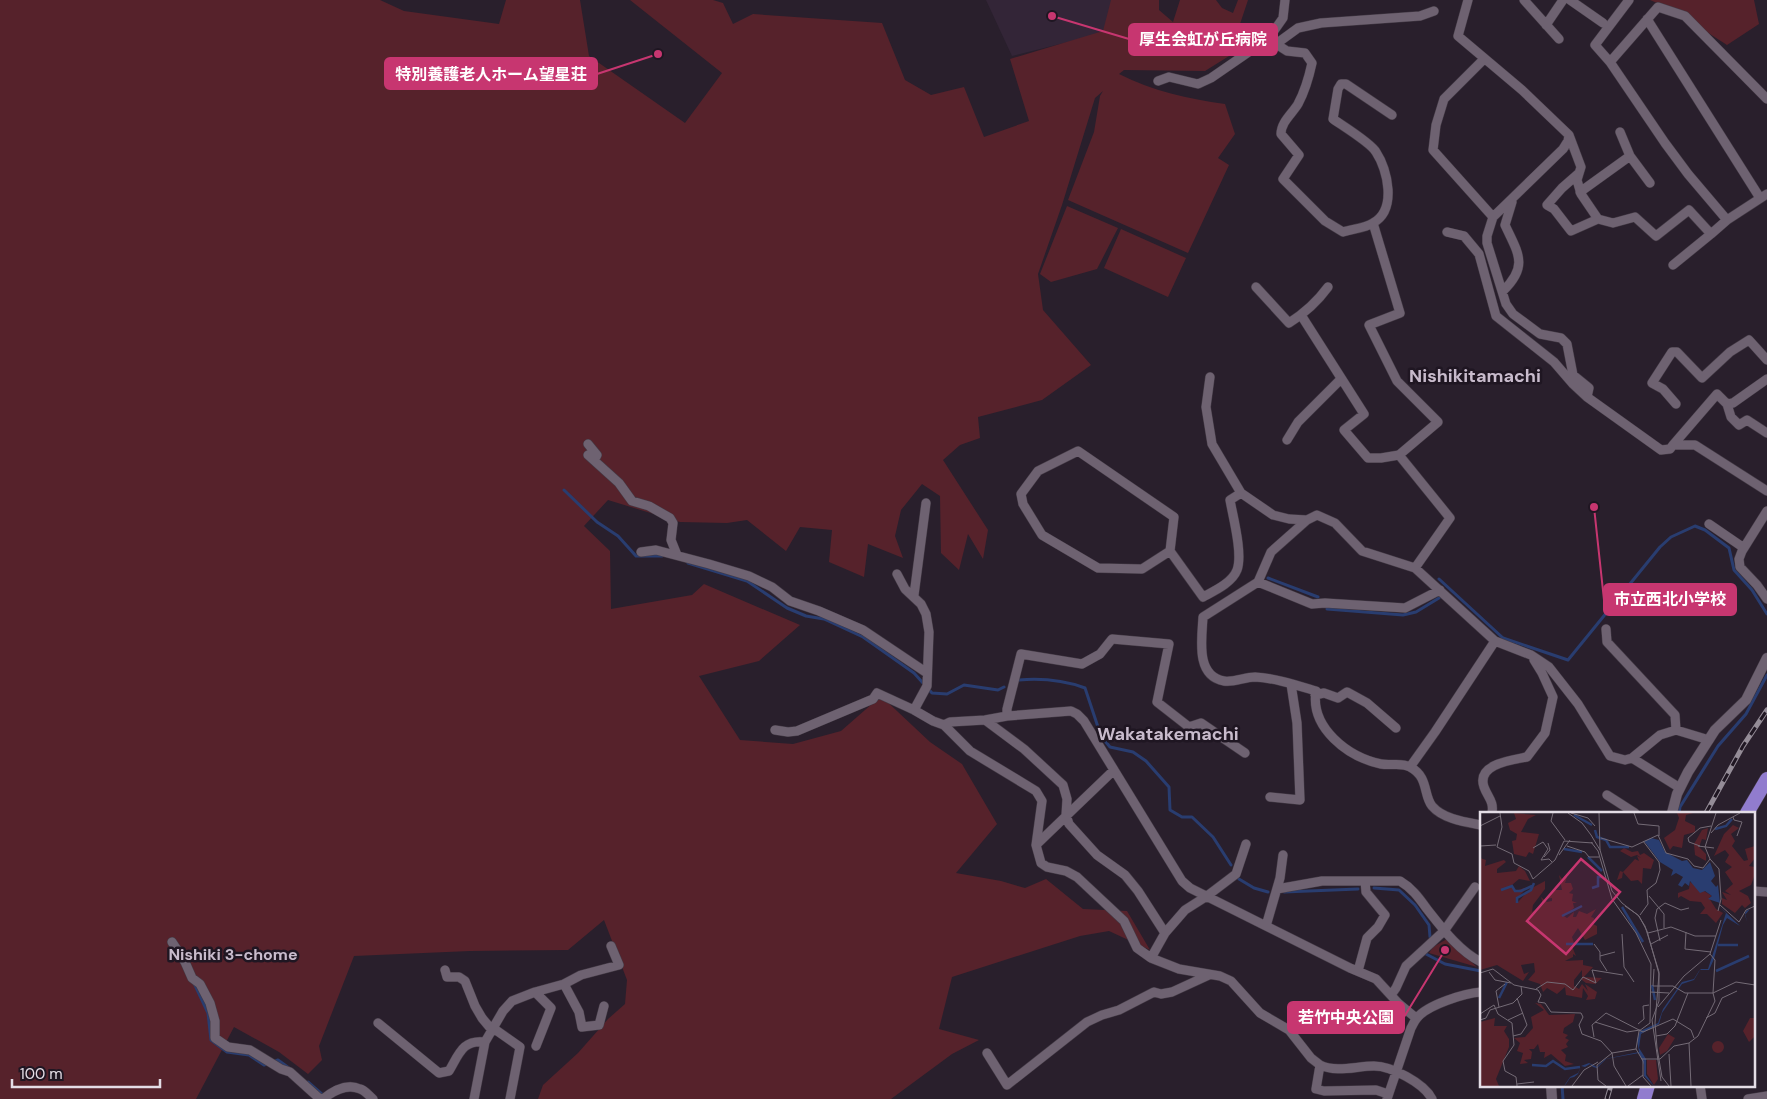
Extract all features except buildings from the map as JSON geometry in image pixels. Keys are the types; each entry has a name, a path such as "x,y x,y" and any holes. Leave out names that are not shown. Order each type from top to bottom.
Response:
{"highway":[{"path":"1748,812 1767,779"},
{"path":"1644,1099 1648,1086"}],"street":[{"path":"1158,81 1169,77 1198,84 1211,78 1269,38 1283,18 1285,0"},
{"path":"1468,0 1458,36 1522,90 1569,135 1581,167 1577,180 1580,192 1598,219"},
{"path":"1524,0 1559,39"},
{"path":"1546,25 1563,0"},
{"path":"1570,0 1602,23"},
{"path":"1629,0 1595,45 1610,62 1688,174 1727,220"},
{"path":"1610,62 1658,7 1685,16 1767,99"},
{"path":"1276,44 1298,28 1322,23 1420,16 1434,11"},
{"path":"1647,19 1763,196 1727,220 1673,266"},
{"path":"1260,44 1276,44 1287,51 1305,53 1312,63 1307,84 1298,105 1281,127 1281,134 1299,154 1283,179 1325,221 1343,232 1373,223 1381,216 1388,201 1388,187 1385,173 1376,151 1333,119 1338,89 1341,84 1346,84 1392,115"},
{"path":"1484,59 1444,99 1436,125 1433,150 1493,216"},
{"path":"1620,132 1630,156 1650,183"},
{"path":"1569,135 1563,149 1493,216 1487,236 1487,243 1506,304 1513,314 1540,334 1561,338 1567,344 1570,351 1573,375 1589,388 1587,397"},
{"path":"1580,192 1630,156"},
{"path":"1578,174 1547,205 1554,209 1571,231 1598,219 1613,223 1635,218 1656,236 1689,210 1711,234"},
{"path":"1503,290 1514,280 1519,269 1519,259 1505,226 1512,199"},
{"path":"1301,315 1364,414 1344,430 1368,458 1398,455 1438,422 1397,381 1369,325 1400,313 1373,223"},
{"path":"1447,232 1464,236 1479,254 1496,316 1554,362 1587,397 1661,450 1670,449 1717,394 1728,404 1731,417 1739,425 1747,420 1767,433"},
{"path":"1256,287 1289,322 1318,301 1328,287"},
{"path":"1676,404 1664,388 1652,382 1672,352 1677,352 1702,378 1730,352 1749,340 1767,360"},
{"path":"1210,377 1206,407 1212,444 1241,493 1273,515 1289,519 1307,520"},
{"path":"1287,440 1298,422 1341,379"},
{"path":"1728,404 1734,403 1767,379"},
{"path":"588,444 597,456 588,455 620,483 632,501 649,506 670,518 673,523 671,540 676,555"},
{"path":"1673,445 1695,444 1767,491"},
{"path":"1170,551 1142,569 1098,568 1042,535 1023,504 1021,494 1038,471 1078,451 1174,517 1170,551 1203,598 1229,580 1237,570 1239,549 1230,500 1241,493"},
{"path":"1398,455 1450,518 1415,568"},
{"path":"914,595 926,503"},
{"path":"1767,512 1738,559 1740,567 1758,585 1767,599"},
{"path":"1480,825 1457,820 1431,806 1425,785 1419,774 1410,767 1397,764 1380,764 1359,756 1341,745 1328,733 1319,718 1314,702 1316,691 1254,677 1224,681 1210,674 1204,665 1202,648 1203,617 1258,582 1271,552 1307,520 1317,515 1335,523 1362,551 1415,568 1495,641 1531,655 1549,667 1578,704 1610,756 1625,760 1632,758 1660,735 1676,730 1709,740"},
{"path":"1708,524 1744,548"},
{"path":"641,552 656,550 717,566 757,580 772,587 790,601 820,611 863,630 927,673"},
{"path":"897,574 905,589 914,595 924,609 929,632 927,686 914,710"},
{"path":"1258,582 1312,604 1325,603 1405,608 1440,590"},
{"path":"1606,629 1607,642 1675,715 1676,730"},
{"path":"1007,716 1007,709 1021,654 1082,664 1089,662 1100,654 1112,639 1169,644 1158,702 1189,727 1201,722 1245,753"},
{"path":"1410,767 1495,641"},
{"path":"1492,812 1493,805 1483,785 1484,777 1489,768 1503,762 1527,757 1545,733 1553,697 1542,672 1531,655"},
{"path":"1672,812 1680,788 1715,730 1746,700 1767,658"},
{"path":"1270,797 1300,800 1297,723 1291,684"},
{"path":"1315,695 1324,693 1338,698 1347,692 1367,703 1396,728"},
{"path":"775,730 788,732 797,730 872,699 877,693 944,725 970,751 1036,791 1042,801 1036,845 1041,863 1047,867 1066,871 1077,877 1124,921 1137,948 1150,958 1179,969 1220,976 1231,981 1260,1013 1289,1030 1311,1058 1320,1065 1337,1069 1376,1066 1403,1074 1426,1089 1432,1099"},
{"path":"944,725 950,722 985,720 1007,716 1071,711 1077,714 1084,721 1182,880 1190,888 1376,979 1398,1003 1416,1018"},
{"path":"985,720 1024,749 1063,785 1067,799 1066,816 1069,824 1097,855 1125,875 1138,891 1165,933"},
{"path":"1632,758 1680,788"},
{"path":"1036,845 1114,770"},
{"path":"1607,795 1633,812"},
{"path":"1150,958 1165,933 1186,910 1236,874 1246,844"},
{"path":"1266,926 1280,878 1283,855"},
{"path":"1277,889 1322,881 1400,881 1411,888 1444,931 1473,958 1480,962"},
{"path":"1358,971 1367,938 1378,927 1385,915 1366,892 1365,881"},
{"path":"1391,995 1406,966 1444,931 1475,887"},
{"path":"1754,892 1767,892"},
{"path":"172,942 185,962 192,978 200,984 210,1003 215,1021 215,1038 228,1047 250,1050 281,1069 290,1072 322,1099 331,1092 346,1087 361,1089 373,1099"},
{"path":"474,1099 485,1042 503,1011 512,1001 564,984 581,975 619,965 611,946"},
{"path":"445,970 447,977 459,977 465,981 482,1018 493,1029 520,1047 510,1099"},
{"path":"987,1053 1008,1085 1087,1022 1119,1010 1154,992 1161,994 1172,992 1210,975"},
{"path":"564,984 579,1012 582,1027 599,1025 604,1006"},
{"path":"535,992 551,1008 536,1046"},
{"path":"1320,1065 1316,1089 1324,1092 1376,1090 1388,1096 1416,1018 1422,1012 1451,999 1480,992"},
{"path":"378,1023 439,1073 449,1071 466,1045 475,1040 485,1042"},
{"path":"1551,1086 1552,1099"},
{"path":"1700,1086 1702,1099"},
{"path":"1748,1099 1767,1096"}],"shaded area":[{"path":"0,0 380,0 404,11 499,24 506,0 580,0 589,56 685,123 722,73 630,0 713,0 723,3 733,24 753,14 882,23 905,80 931,95 964,87 984,137 1029,121 1010,59 1103,31 1111,0 1159,0 1159,10 1173,22 1180,0 1216,0 1222,8 1233,13 1238,0 1248,0 1240,24 1250,43 1205,71 1124,70 1119,74 1171,94 1225,104 1235,134 1218,158 1229,165 1188,253 1068,200 1094,132 1100,96 1103,91 1095,98 1062,205 1038,274 1043,310 1091,365 1042,400 978,417 980,438 960,445 943,460 988,530 983,559 968,534 959,570 941,553 940,496 922,484 901,510 895,536 903,558 868,544 864,577 829,562 832,530 800,527 786,551 747,520 727,523 680,522 608,500 584,526 610,551 611,609 692,595 704,584 800,625 759,661 699,676 740,740 793,744 841,731 881,696 930,742 962,764 997,824 956,873 1001,881 1025,888 1046,879 1083,909 1127,911 1150,950 1109,931 1080,936 952,977 939,1029 979,1040 952,1054 891,1099 538,1099 543,1085 578,1053 608,1019 625,1004 627,980 604,920 568,950 470,951 354,956 319,1046 322,1060 308,1074 279,1052 234,1027 196,1099 0,1099"},
{"path":"986,0 1115,0 1108,32 1012,56"},
{"path":"1650,0 1754,0 1759,24 1727,45 1671,9"},
{"path":"1067,206 1118,228 1097,269 1051,282 1040,274"},
{"path":"1121,229 1186,258 1168,297 1104,268"},
{"path":"1447,939 1477,967 1429,953 1433,947"}],"waterway":[{"path":"564,490 597,522 618,536 636,556 662,556"},
{"path":"1439,579 1503,638 1568,660 1660,547 1671,537 1695,526 1705,530 1729,548 1734,570 1752,590 1767,614"},
{"path":"688,563 747,581 787,608 806,616 824,619 863,637 914,673 932,693 947,694 964,685 998,690 1004,687"},
{"path":"1268,578 1318,597"},
{"path":"1327,609 1403,615 1416,612 1439,598"},
{"path":"1679,812 1680,807 1718,746 1746,714 1767,675"},
{"path":"1019,680 1053,680 1085,688 1101,736 1110,747 1133,752 1146,761 1169,787 1170,810 1182,817 1192,817 1213,837 1231,865"},
{"path":"1239,879 1254,888 1268,892"},
{"path":"1374,888 1399,890 1415,905 1429,925 1430,937"},
{"path":"1284,892 1358,889"},
{"path":"1426,954 1445,964 1480,971"},
{"path":"194,983 208,1013 211,1040 227,1052 249,1055 264,1065 267,1064"},
{"path":"273,1062 278,1060 289,1068"},
{"path":"308,1082 324,1096"},
{"path":"1562,1086 1563,1099"}],"railway":[{"path":"1707,812 1743,746 1767,710"},
{"path":"1607,1099 1611,1086"}],"place":[{"name":"厚生会虹が丘病院","path":"1052,16"},
{"name":"特別養護老人ホーム望星荘","path":"658,54"},
{"name":"市立西北小学校","path":"1594,507"},
{"name":"若竹中央公園","path":"1445,950"}],"district":[{"name":"Nishikitamachi","path":"1475,376"},
{"name":"Wakatakemachi","path":"1168,734"},
{"name":"Nishiki 3-chome","path":"233,954"}]}
